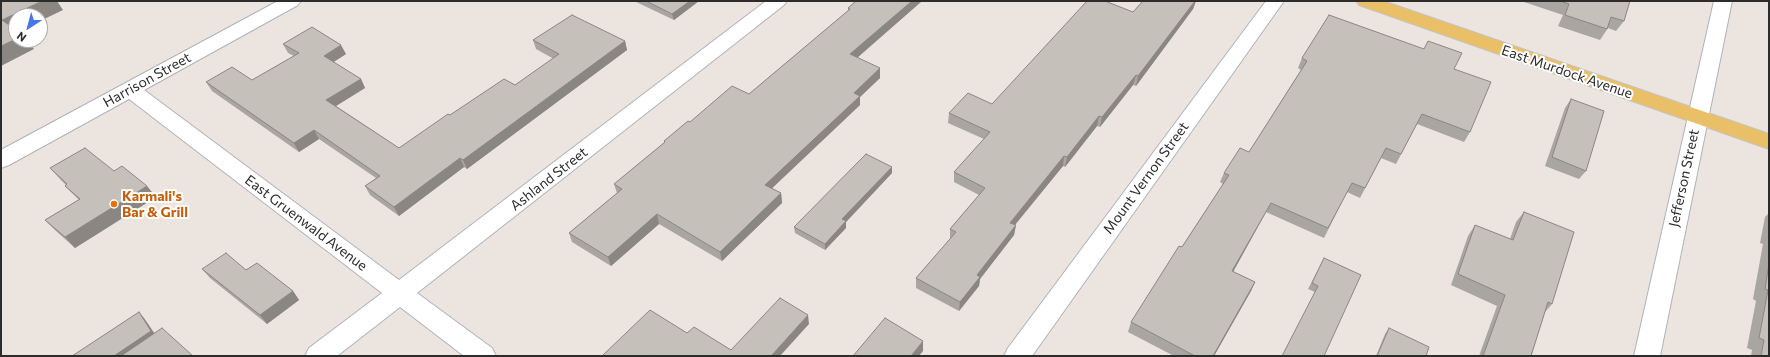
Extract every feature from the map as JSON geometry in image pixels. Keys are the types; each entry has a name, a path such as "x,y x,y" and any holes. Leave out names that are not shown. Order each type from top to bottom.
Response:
{"main road":[{"name":"East Murdock Avenue","path":"1365,1 1769,142"}],"street":[{"name":"Harrison Street","path":"1,160 292,1"},
{"name":"Ashland Street","path":"318,356 778,1"},
{"name":"Mount Vernon Street","path":"1016,356 1275,1"},
{"name":"Jefferson Street","path":"1647,356 1723,1"},
{"name":"East Gruenwald Avenue","path":"130,90 482,356"}],"building":[{"path":"1,1 42,1 27,8 8,8 8,17 2,20 8,24 8,43 1,46"},
{"path":"646,1 690,1 672,14"},
{"path":"856,1 912,1 850,54 880,68 854,93 860,96 765,185 781,193 720,252 657,214 608,257 569,233 622,189 614,184 688,121 690,122 732,86 749,94 850,9 848,8"},
{"path":"1087,1 1105,1 1133,12 1143,1 1195,1 1138,76 1136,75 1102,117 1099,116 1067,157 1064,156 1010,223 1016,225 977,275 980,277 960,302 916,278 956,232 950,229 985,188 954,172 990,132 949,113 968,93 992,104"},
{"path":"1560,1 1630,1 1624,21 1611,17 1607,29 1565,15 1569,4"},
{"path":"572,15 625,41 463,160 460,158 394,207 365,186 380,176 314,130 294,143 206,82 232,67 252,80 299,53 283,44 312,27 341,45 324,56 361,79 326,100 399,148 448,114 450,115 504,79 515,85 559,54 533,40"},
{"path":"1329,15 1424,49 1428,41 1462,53 1454,69 1491,82 1470,132 1422,114 1401,154 1386,148 1365,188 1352,183 1328,228 1271,203 1232,271 1255,282 1213,356 1195,356 1131,322 1179,246 1182,247 1229,175 1224,173 1240,148 1249,152 1307,61 1302,58"},
{"path":"1571,99 1604,111 1586,171 1552,157"},
{"name":"Karmali's Bar & Grill","path":"85,148 114,171 122,166 147,186 65,237 45,220 80,199 65,186 67,184 50,168"},
{"path":"866,154 892,167 842,219 846,221 825,244 794,227"},
{"path":"1524,212 1574,232 1552,304 1548,302 1531,356 1483,356 1505,295 1458,274 1475,225 1513,240"},
{"path":"226,253 246,270 257,263 293,291 260,315 202,269"},
{"path":"1324,258 1361,275 1324,356 1282,356 1318,286 1312,283"},
{"path":"1769,264 1769,356 1761,356 1764,340 1759,338 1768,290 1765,289"},
{"path":"780,298 808,315 771,356 602,356 650,310 687,333 694,327 731,350"},
{"path":"139,312 151,331 114,356 72,356"},
{"path":"885,318 923,341 911,356 853,356"},
{"path":"162,328 193,356 121,356"},
{"path":"1389,328 1429,347 1426,356 1377,356"}],"place":[{"name":"Karmali's Bar & Grill","path":"114,204"}]}
